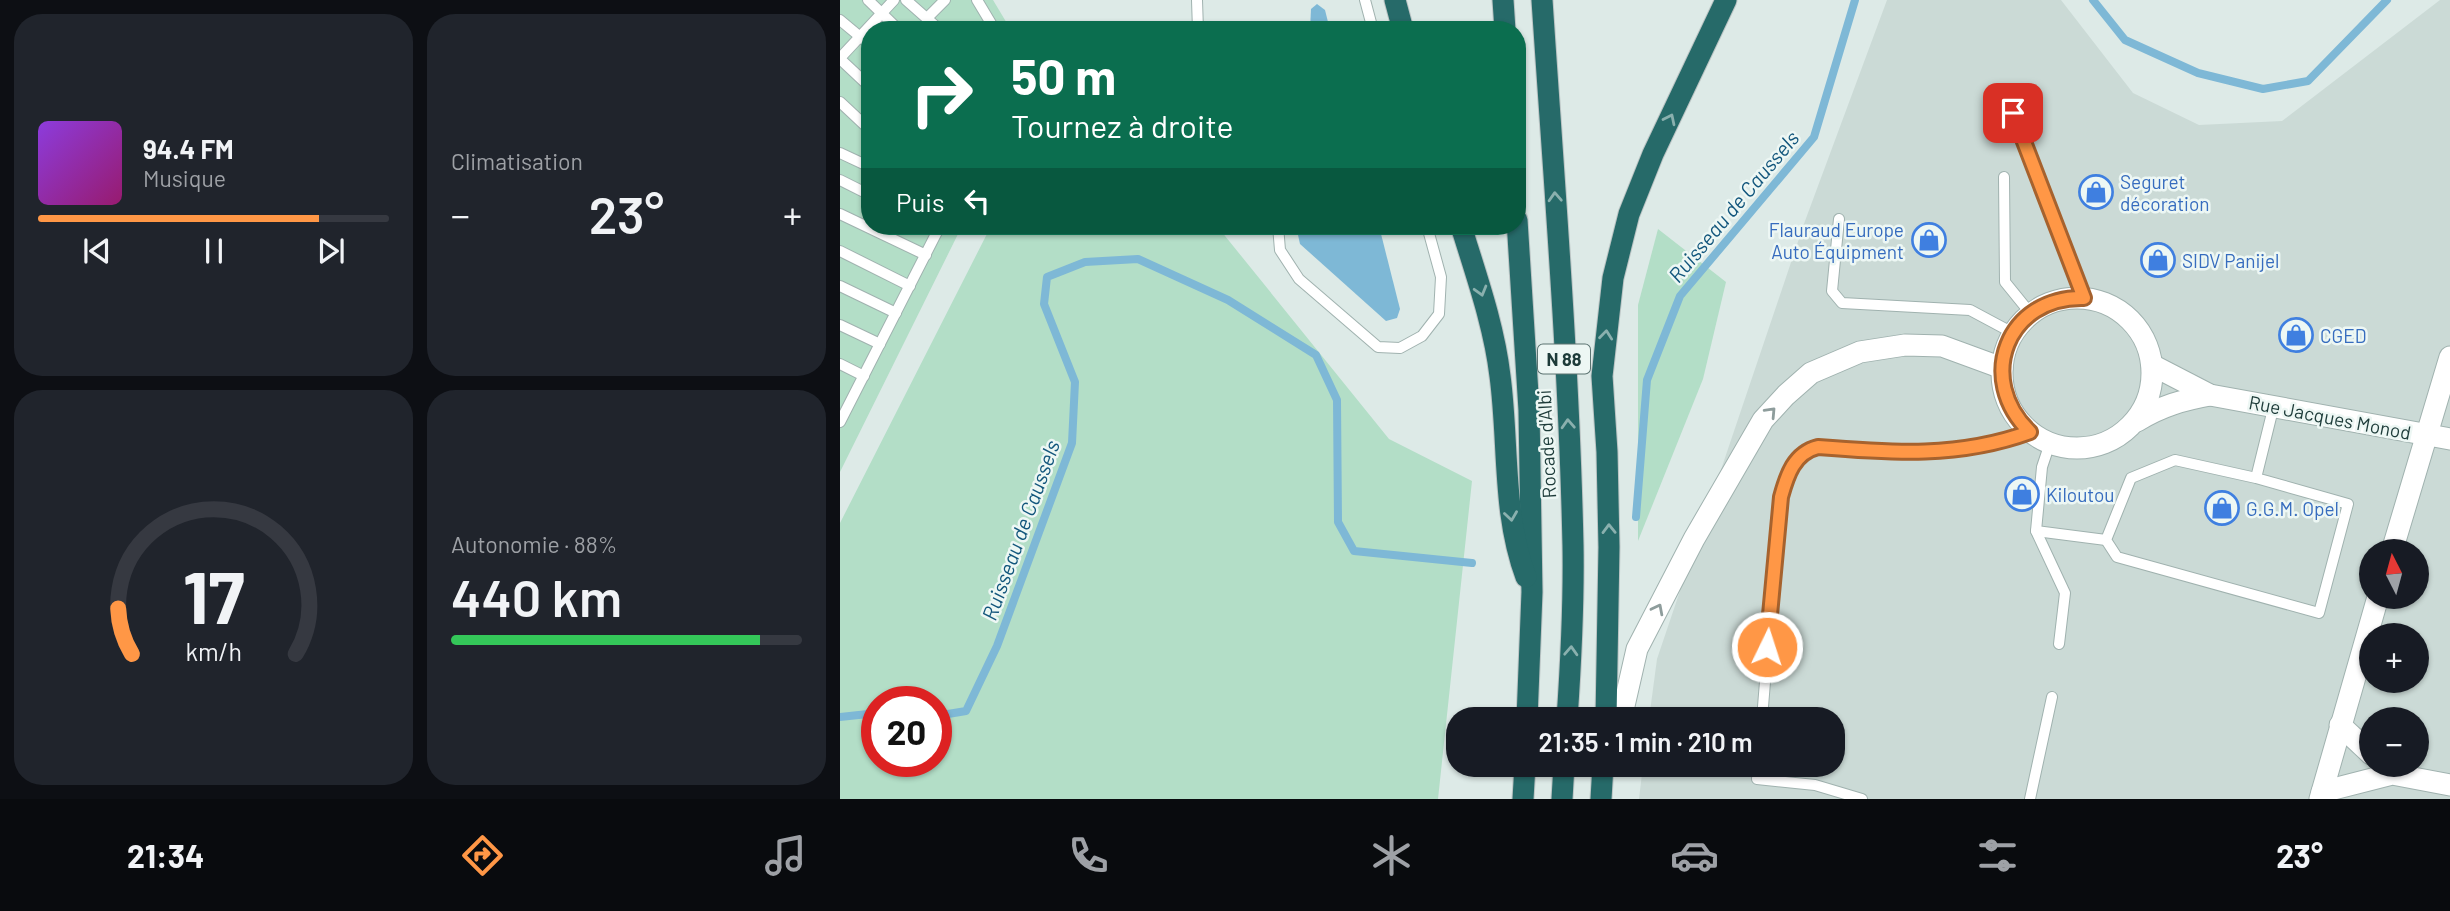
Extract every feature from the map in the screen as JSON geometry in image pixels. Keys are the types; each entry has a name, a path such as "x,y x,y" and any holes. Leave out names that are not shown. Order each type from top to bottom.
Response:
{"highway":[{"path":"1395,0 1401,21"},
{"path":"1503,0 1504,21"},
{"name":"Rocade d'Albi","path":"1542,0 1566,384 1573,545 1568,707"},
{"path":"1606,707 1609,547 1602,376 1613,278 1629,214 1653,154 1726,0"},
{"path":"1464,235 1486,308 1500,374 1514,539 1532,592"},
{"name":"Rocade d'Albi","path":"1518,235 1529,410 1532,592 1527,707"},
{"path":"1523,799 1524,777"},
{"path":"1562,799 1563,777"},
{"path":"1601,795 1602,777"}],"street":[{"path":"2132,424 2146,403 2152,365 2143,337 2130,320 2112,307 2084,298 2056,301 2031,314 2013,333 2002,368 2002,382 2011,410 2030,432 2050,443 2079,448 2094,446 2120,434 2160,407 2210,395"},
{"path":"1623,707 1637,649 1694,538 1763,420 1794,388 1811,373 1860,352 1905,345 1942,346 2002,368"},
{"path":"2396,539 2450,357"},
{"path":"2152,365 2210,395"},
{"name":"Rue Jacques Monod","path":"2210,395 2450,439"},
{"path":"2321,796 2374,609"},
{"path":"2340,725 2359,743"},
{"path":"1601,795 1611,777"},
{"path":"2321,796 2367,777"},
{"path":"2418,777 2450,785"}],"lane":[{"path":"868,0 890,21"},
{"path":"874,21 894,0"},
{"path":"906,0 930,21"},
{"path":"927,18 945,0"},
{"path":"977,0 990,21"},
{"path":"1197,0 1198,21"},
{"path":"1365,0 1371,21"},
{"path":"840,20 860,36 840,59 861,79"},
{"path":"840,102 861,122"},
{"path":"2013,113 2084,298"},
{"path":"840,153 861,163"},
{"path":"2004,177 2005,282 2031,314"},
{"path":"840,180 861,190"},
{"path":"840,214 861,224"},
{"path":"1839,219 1832,291 1842,303 1970,310 2013,333"},
{"path":"884,235 926,255"},
{"path":"840,422 844,402 864,376 936,235"},
{"path":"1279,235 1280,250 1299,279 1378,347 1400,348 1422,336 1439,314 1441,277 1429,235"},
{"path":"840,251 910,286"},
{"path":"840,286 896,313"},
{"path":"840,325 880,344"},
{"path":"840,364 864,376"},
{"path":"2256,478 2274,405"},
{"path":"1763,707 1779,509 1787,474 1793,464 1808,450 1818,447 1931,453 2001,442 2030,432"},
{"path":"2050,443 2042,467 2036,531 2065,593 2059,644"},
{"path":"2036,531 2106,540 2117,557 2319,613 2348,504 2256,478 2175,460 2131,478 2106,540"},
{"path":"2030,799 2052,696"},
{"path":"1758,777 1815,785 1862,799"}],"shaded area":[{"path":"1887,0 2061,0 2133,93 2199,125 2282,121 2440,0 2450,0 2450,799 1639,799 1642,777 1845,777 1845,707 1651,707 1657,659 1805,221"}],"green space":[{"path":"840,0 993,0 1006,21 861,21 861,235 958,235 840,472"},
{"path":"1658,229 1726,282 1703,379 1638,541 1638,305"},
{"path":"986,235 1224,235 1389,439 1472,481 1438,799 840,799 840,523"}],"water":[{"path":"1317,4 1325,10 1328,21 1310,21 1311,9"},
{"path":"1298,235 1381,235 1400,309 1397,318 1386,321 1300,244"}],"waterway":[{"name":"Ruisseau de Caussels","path":"1636,517 1647,380 1680,296 1814,137 1855,0"},
{"name":"Ruisseau de Caussels","path":"2093,0 2125,40 2198,73 2263,89 2308,81 2387,0"},
{"name":"Ruisseau de Caussels","path":"952,713 966,711 997,646 1072,443 1075,382 1044,304 1047,277 1085,262 1138,259 1228,300 1316,355 1337,400 1338,522 1354,551 1472,563"},
{"name":"Ruisseau de Caussels","path":"840,717 861,715"}],"place":[{"name":"Seguret décoration","path":"2096,192"},
{"name":"Flauraud Europe Auto Équipment","path":"1929,240"},
{"name":"SIDV Panijel","path":"2158,260"},
{"name":"CGED","path":"2296,335"},
{"name":"Kiloutou","path":"2022,494"},
{"name":"G.G.M. Opel","path":"2222,508"}],"route":[{"path":"1767,647 1781,497 1787,474 1808,450 1818,447 1931,453 2001,442 2030,432 2011,410 2002,382 2007,344 2021,323 2043,306 2070,298 2084,298 2013,113"}]}
